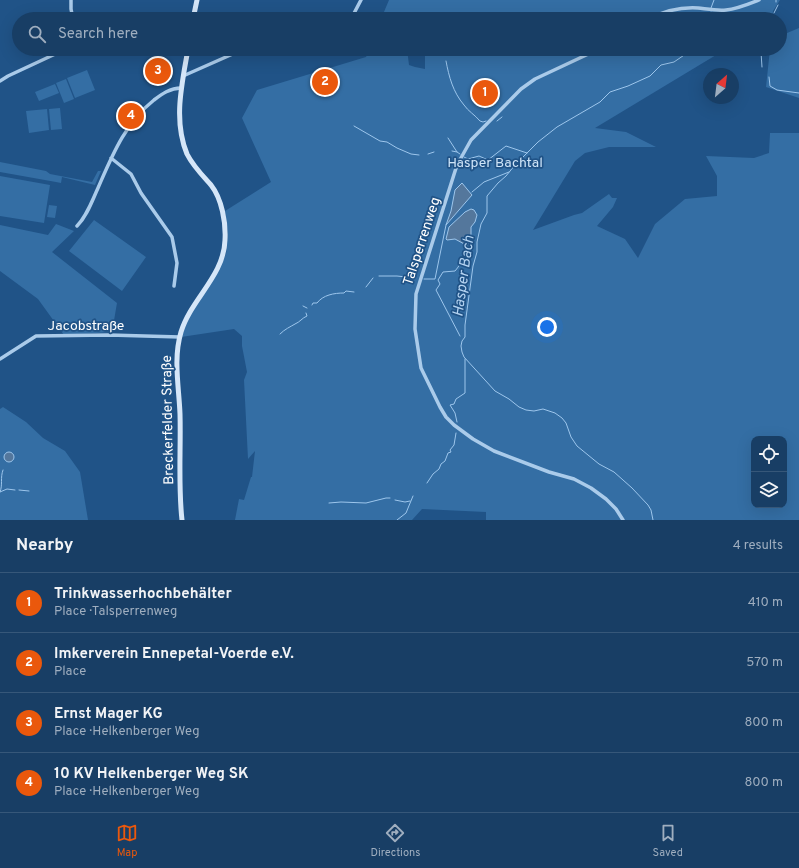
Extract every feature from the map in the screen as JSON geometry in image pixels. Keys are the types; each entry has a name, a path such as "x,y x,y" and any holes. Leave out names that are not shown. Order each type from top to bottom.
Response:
{"main road":[{"path":"194,12 197,0"},
{"name":"Breckerfelder Straße","path":"182,520 180,482 180,413 177,359 180,337 188,316 217,269 223,253 225,236 222,214 216,194 212,186 192,163 185,149 180,128 181,88 187,56"}],"street":[{"path":"70,0 72,12"},
{"path":"355,12 361,0"},
{"path":"664,12 678,9 696,8 725,10 759,0"},
{"path":"0,81 51,56"},
{"path":"183,76 228,56"},
{"name":"Talsperrenweg","path":"584,56 536,79 520,89 471,140 457,164 416,294 415,329 421,368 440,407 454,426 494,451 549,472 574,479 591,488 606,499 623,520"},
{"path":"78,226 82,221 111,158 127,129 142,110 161,94 173,88 181,88"},
{"path":"111,158 131,174 141,193 172,237 177,263 174,286"},
{"name":"Jacobstraße","path":"0,359 36,336 109,335 180,337"}],"green space":[{"path":"389,0 780,0 773,12 384,12"},
{"path":"799,28 799,98 766,87 769,56 787,56 787,33"},
{"name":"Hasper Bachtal","path":"366,56 408,56 409,65 425,69 425,56 714,56 595,128 626,132 656,147 609,147 585,153 575,161 533,230 582,213 609,194 612,198 617,198 613,207 597,226 625,239 638,258 655,224 685,199 717,196 717,176 706,156 754,158 769,153 770,133 799,133 799,520 486,520 486,512 422,509 412,520 235,520 239,499 244,500 252,477 255,451 248,459 244,380 247,372 242,346 242,336 234,329 181,337 192,311 218,270 226,254 228,235 225,211 271,182 242,118 257,90"},
{"path":"87,70 95,90 75,98 67,78"},
{"path":"66,79 74,99 64,103 56,83"},
{"path":"55,84 59,93 39,101 35,92"},
{"path":"60,108 62,129 51,130 49,109"},
{"path":"47,109 49,130 29,133 26,111"},
{"path":"0,162 92,182 98,171 101,171 95,185 62,177 61,183 0,172"},
{"path":"0,176 50,185 44,223 0,216"},
{"path":"49,205 57,206 55,218 47,217"},
{"path":"94,220 146,257 122,291 69,251"},
{"path":"56,224 74,231 52,252 117,303 112,332 64,335 38,299 0,271 0,225 48,235"},
{"path":"3,407 26,422 43,438 65,451 80,472 88,520 0,520 0,409"}],"shaded area":[{"path":"462,183 472,195 446,225 451,211 455,190"},
{"path":"471,209 474,210 477,215 475,222 471,227 471,234 468,244 466,245 455,239 447,240 449,227 465,212"},
{"path":"7,452 11,452 14,457 11,462 7,462 4,459 4,455"}],"waterway":[{"name":"Hasper Bach","path":"711,8 714,0"},
{"path":"774,12 778,5"},
{"name":"Hasper Bach","path":"653,520 651,510 648,505 632,488 614,472 599,464 577,446 562,418 555,413 543,409 534,411 526,410 495,391 464,357 461,346 465,337 465,325 473,266 477,252 477,242 481,224 487,213 487,196 538,142 557,127 600,102 610,92 650,76 661,65 674,62 683,56"},
{"path":"761,56 762,67"},
{"path":"446,61 452,84 460,100 480,121 486,121"},
{"path":"769,77 770,86 777,90 799,93"},
{"path":"497,121 502,117"},
{"path":"354,126 380,141 387,142 411,154 419,155"},
{"path":"448,138 460,154"},
{"path":"464,157 468,159 479,156 488,160 506,146 527,153"},
{"path":"452,151 457,152"},
{"path":"428,154 434,152"},
{"path":"472,192 484,182 509,172"},
{"path":"424,279 435,279 446,225"},
{"path":"460,336 436,290 440,284 438,280 443,272 455,271 463,258 468,244"},
{"path":"379,276 415,278"},
{"path":"366,287 373,278"},
{"path":"312,305 313,303 317,303 319,300 329,295 344,293 346,291 354,292"},
{"path":"303,306 307,308"},
{"path":"280,334 307,316 306,313"},
{"path":"457,422 455,413 450,405 454,404 456,399 465,393 465,359"},
{"path":"427,483 445,461 448,453 451,452 450,450 454,445 456,433"},
{"path":"0,492 3,470"},
{"path":"0,492 7,489 15,490"},
{"path":"19,490 29,491"},
{"path":"397,520 406,513 413,496"},
{"path":"329,503 366,503 390,498"},
{"path":"395,500 405,502 410,501"}],"place":[{"name":"Ernst Mager KG","path":"158,71"},
{"name":"Imkerverein Ennepetal-Voerde e.V.","path":"325,82"},
{"name":"Trinkwasserhochbehälter","path":"485,93"},
{"name":"10 KV Helkenberger Weg SK","path":"131,116"}]}
